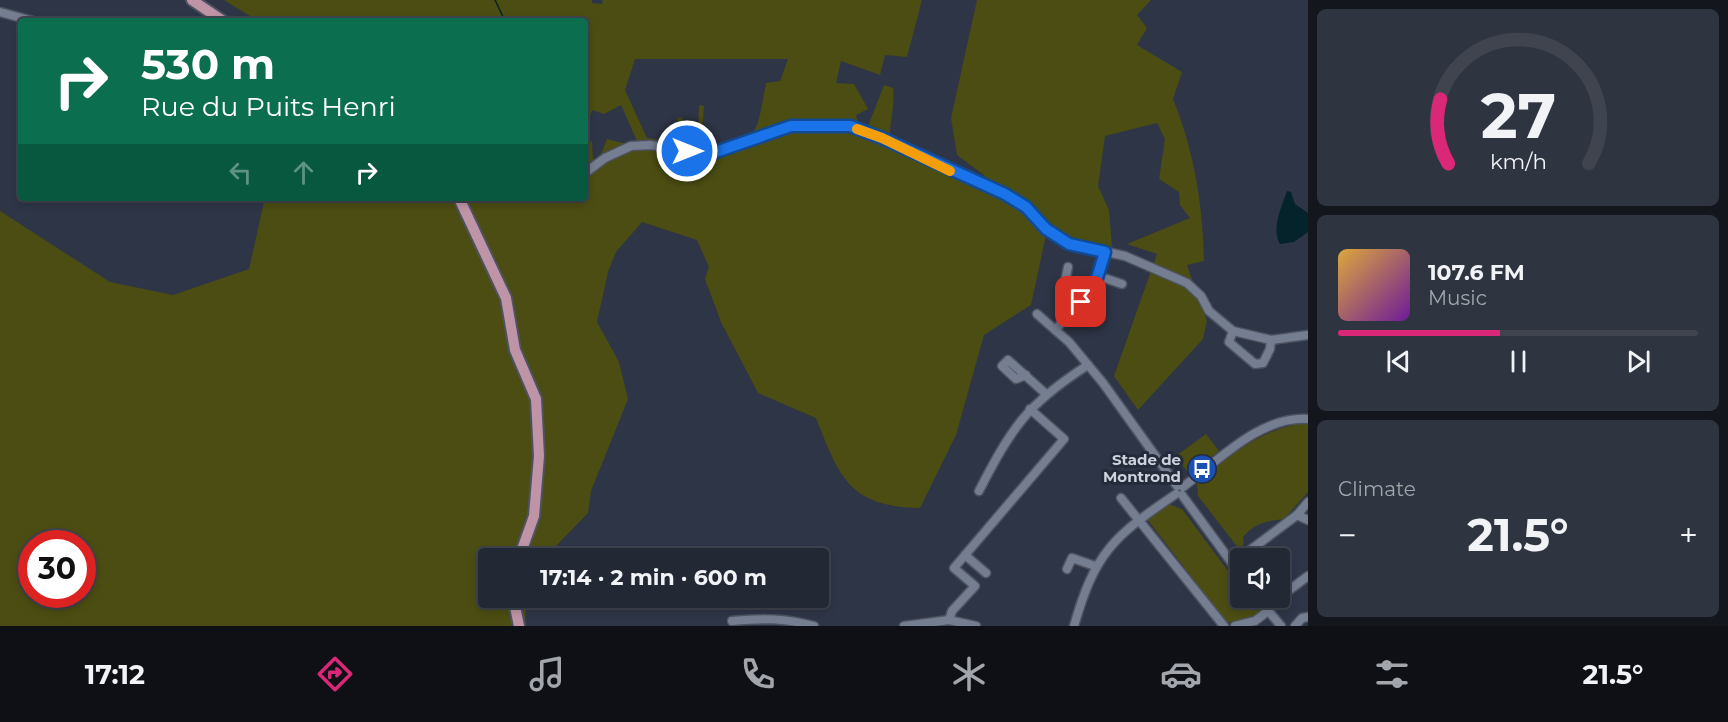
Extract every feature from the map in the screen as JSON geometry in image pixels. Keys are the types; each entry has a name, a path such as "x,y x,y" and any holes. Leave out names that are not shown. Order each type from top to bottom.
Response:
{"main road":[{"path":"192,0 219,18"},
{"path":"460,201 506,298 515,350 536,399 539,456 534,516 523,548"},
{"path":"515,608 519,626"}],"street":[{"path":"0,12 22,18"},
{"path":"588,171 605,158 631,146 650,145 713,153 791,126 850,126 882,138 1005,194 1026,207 1046,229 1069,244 1125,256 1187,283 1201,296 1209,311 1233,331 1271,340 1308,335"},
{"path":"1055,330 1094,288 1105,252"},
{"path":"1068,267 1064,287 1081,302"},
{"path":"1098,276 1122,284"},
{"path":"1037,314 1088,365 1230,559"},
{"path":"1233,331 1229,342 1255,364 1263,363 1270,350 1271,340"},
{"path":"979,491 1002,447 1030,409 1046,394 1088,365"},
{"path":"1026,375 1046,394"},
{"path":"949,620 952,611 975,586 954,568 1064,439 1030,409"},
{"path":"1074,626 1095,566 1118,537 1265,428 1283,422 1308,419"},
{"path":"1121,498 1224,626"},
{"path":"1253,548 1297,515 1308,502"},
{"path":"1297,515 1308,520"},
{"path":"965,555 986,573"},
{"path":"1067,569 1072,558 1095,566"},
{"path":"1290,589 1308,576"},
{"path":"1235,626 1255,621 1266,609 1281,626"},
{"path":"1295,626 1302,618 1308,617"},
{"path":"732,621 759,618 794,620 814,626"},
{"path":"904,626 949,620 976,626"}],"shaded area":[{"path":"224,0 592,0 592,3 602,4 603,0 922,0 907,57 885,55 880,75 841,61 836,83 854,84 868,109 856,115 860,132 865,134 884,85 893,88 890,133 892,149 984,188 985,176 957,155 951,118 977,0 1151,0 1137,15 1147,28 1137,45 1182,72 1173,99 1192,158 1202,219 1204,261 1187,265 1207,321 1203,339 1138,410 1114,376 1157,254 1127,244 1190,218 1180,205 1179,192 1159,179 1165,139 1157,123 1105,136 1098,186 1109,210 1112,247 1071,241 1048,226 1031,305 984,335 956,435 920,508 896,506 877,502 850,484 840,472 816,418 758,393 721,322 705,279 709,267 697,240 642,222 616,252 608,272 597,322 619,362 628,399 591,491 588,513 555,548 478,548 478,608 526,608 525,626 0,626 0,211 110,282 173,295 249,269 264,201 588,201 588,143 592,141 593,161 601,154 607,139 623,143 637,141 621,105 604,114 592,110 588,123 588,18 253,18","holes":["635,59 788,59 780,81 766,83 758,123 748,139 739,145 711,155 702,133 704,106 699,105 698,134 688,137 682,117 677,118 680,143 647,138 625,90"]},
{"path":"1287,191 1291,192 1295,204 1308,213 1308,232 1294,242 1280,244 1277,224"},
{"path":"1308,424 1308,492 1284,519 1262,524 1248,532 1243,537 1244,544 1238,548 1198,496 1197,482 1248,444 1290,426"},
{"path":"1206,434 1219,451 1189,474 1176,456"},
{"path":"1169,504 1182,509 1230,574 1230,608 1257,608 1260,612 1248,620 1227,623 1147,519"}],"waterway":[{"path":"495,0 504,18"}],"slow traffic":[{"path":"857,129 882,138 950,171"}],"place":[{"name":"Stade de Montrond","path":"1202,469"}],"route":[{"path":"687,151 713,153 780,129 809,124 850,126 882,138 1005,194 1026,207 1046,229 1069,244 1105,252 1094,288 1081,302"}]}
